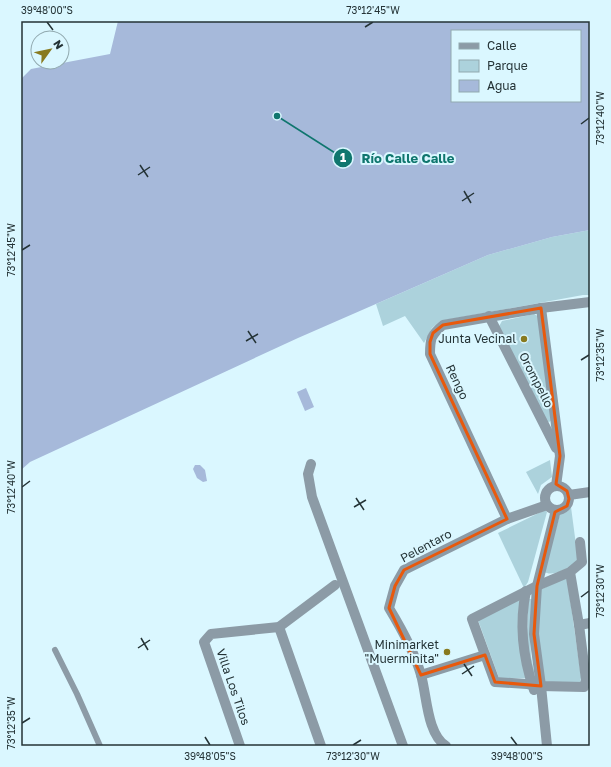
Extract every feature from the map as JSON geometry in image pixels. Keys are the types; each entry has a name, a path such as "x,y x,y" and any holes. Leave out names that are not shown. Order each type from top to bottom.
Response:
{"street":[{"name":"Rengo","path":"507,519 430,354 430,342 433,333 443,325 540,308 590,302"},
{"name":"Orompello","path":"540,308 560,456 556,486 547,491 545,498 546,505"},
{"name":"Orompello","path":"489,316 560,456"},
{"path":"311,464 308,474 312,497 403,746"},
{"path":"546,505 556,510 560,510 567,506 569,495 564,488 556,486"},
{"path":"569,495 590,492"},
{"name":"Pelentaro","path":"446,746 441,743 434,732 421,674 401,628 390,608 395,586 404,570 507,519 546,505"},
{"path":"547,746 545,723 537,685 534,634 537,586 556,510"},
{"path":"570,572 579,625 587,690 495,682 472,619 537,586 570,572 582,562 580,542"},
{"path":"321,746 279,627 335,585"},
{"path":"526,592 523,604 522,632 528,670 537,685"},
{"path":"579,625 590,623"},
{"name":"Villa Los Tilos","path":"240,746 204,642 211,634 279,627"},
{"path":"421,674 484,655"}],"lane":[{"path":"55,650 77,694 100,746"}],"highlighted area":[{"path":"541,308 560,456 556,484 567,491 569,499 567,506 555,512 537,586 534,634 541,686 495,682 485,655 421,675 389,608 395,586 404,570 507,519 430,354 430,342 433,333 443,325"}],"green space":[{"path":"590,230 590,295 440,321 432,328 424,343 405,316 383,326 376,304 488,255 552,237"},
{"path":"534,314 539,317 552,420 549,422 546,421 498,328 502,321"},
{"path":"550,460 552,477 541,485 538,494 526,472"},
{"path":"571,507 578,560 577,563 556,573 544,572 560,514"},
{"path":"545,510 547,512 528,582 524,588 498,533"},
{"path":"567,577 581,677 580,684 544,682 538,645 540,590"},
{"path":"521,599 528,678 499,678 478,620"},
{"path":"528,599 532,599 530,637 531,656 536,681 527,651"}],"water":[{"path":"118,21 590,21 590,230 552,237 488,255 298,338 30,462 21,470 21,79 30,70 70,70 70,62 110,54"},
{"path":"306,388 314,407 305,411 297,392"},
{"path":"195,465 200,465 205,470 207,481 203,482 197,478 193,469"}],"place":[{"name":"Río Calle Calle","path":"277,116"},
{"name":"Junta Vecinal","path":"524,339"},
{"name":"Minimarket \"Muerminita\"","path":"447,652"}]}
